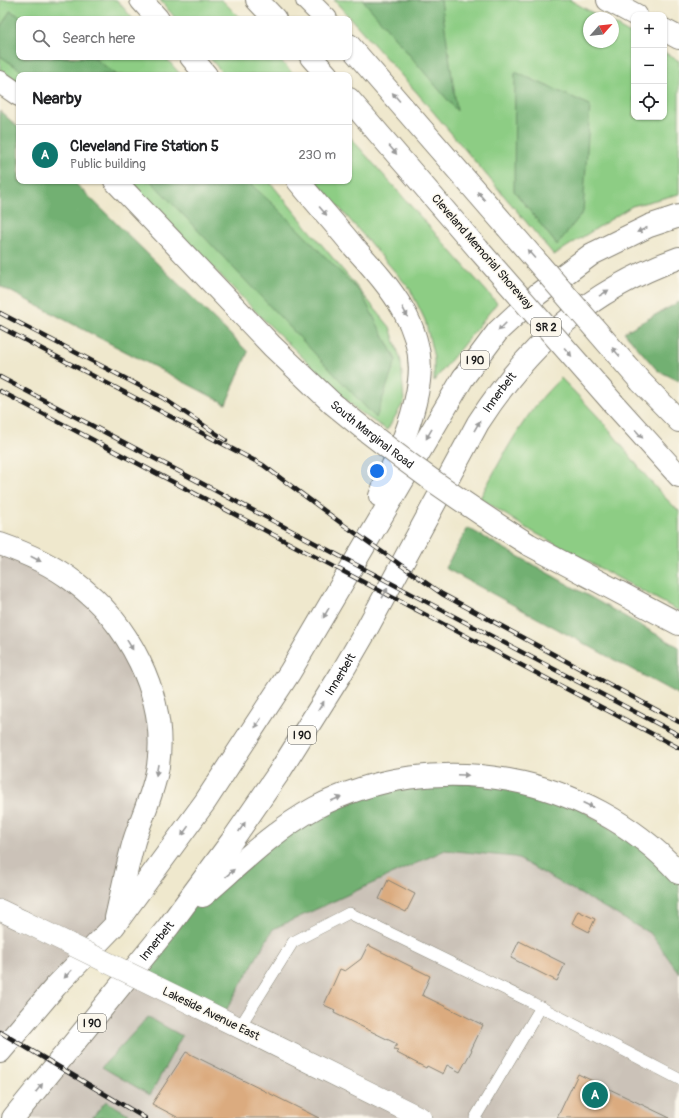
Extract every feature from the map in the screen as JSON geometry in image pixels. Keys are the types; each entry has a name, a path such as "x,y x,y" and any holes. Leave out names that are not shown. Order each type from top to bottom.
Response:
{"main road":[{"path":"141,0 155,16"},
{"path":"256,0 272,16"},
{"path":"307,0 323,16"},
{"path":"608,0 631,12"},
{"path":"667,32 679,38"},
{"path":"352,48 641,382 679,421"},
{"path":"193,60 203,72"},
{"path":"314,60 324,72"},
{"path":"0,82 16,93"},
{"name":"Cleveland Memorial Shoreway","path":"352,102 478,249 679,476"},
{"name":"South Marginal Road","path":"118,184 272,346 332,403 378,441 431,480 528,544 679,624"},
{"path":"301,184 392,292 408,318 417,347 419,379 407,431 345,579"},
{"name":"I 90","path":"0,1052 56,986 114,926 179,839 230,765 290,672 463,378 498,332 538,294 592,254 649,226 679,216"},
{"name":"Innerbelt","path":"13,1118 169,926 258,802 341,674 478,423 495,396 518,367 567,320 594,300 627,280 652,268 679,258"},
{"path":"0,544 23,552 51,566 88,593 114,622 125,637 137,658 150,689 156,712 159,738 158,764 154,783 134,841 114,926"},
{"path":"169,926 271,837 315,808 369,787 408,778 467,775 510,780 574,798 595,808 636,834 655,849 679,873"}],"street":[{"name":"Lakeside Avenue East","path":"0,910 422,1118"}],"lane":[{"path":"239,1028 293,942 349,913 541,1008 679,1079"},
{"path":"475,1118 541,1008"}],"shaded area":[{"path":"0,544 114,622 159,738 114,926 0,1051"},
{"path":"444,850 515,857 651,934 679,973 679,1118 13,1118 136,976 221,1018 273,929"}],"green space":[{"path":"0,0 117,0 130,16 16,16 16,60 168,60 178,72 16,72 16,81 0,72"},
{"path":"160,0 222,0 238,16 173,16"},
{"path":"334,0 570,0 591,12 583,12 583,48 619,48 619,27 631,34 631,120 667,120 667,54 679,61 679,194 632,206 554,255 418,94 352,20 352,16 348,16"},
{"path":"363,0 441,0 457,111"},
{"path":"10,11 20,16 16,16 16,60 97,60 113,72 24,72 0,56 0,28"},
{"path":"212,60 280,60 292,72 222,72"},
{"path":"515,72 590,105 583,212 557,245 514,191"},
{"path":"0,111 16,125 16,184 76,184 248,352 226,404 0,286"},
{"path":"352,139 497,303 434,381 434,358 425,320 410,289 319,184 352,184"},
{"path":"132,184 271,184 390,327 401,361 404,402 387,430 358,411 260,316"},
{"path":"154,184 250,184 275,206 361,293 396,360 376,418"},
{"path":"679,302 679,381 657,370 624,332"},
{"path":"561,378 599,418 652,483 679,511 679,611 526,528 480,498 506,450 526,419 536,405"},
{"path":"468,528 679,647 679,695 445,568"},
{"path":"408,778 553,791 679,873 679,973 651,934 515,857 445,850 273,929 221,1019 136,976 169,926 271,837"},
{"path":"148,1017 182,1036 150,1095 102,1067"},
{"path":"106,1101 135,1118 92,1118"}],"building":[{"path":"388,880 415,894 406,912 379,899"},
{"path":"578,911 595,919 589,932 572,923"},
{"path":"519,941 565,964 557,981 511,958"},
{"path":"368,945 430,976 422,995 483,1025 460,1072 447,1065 443,1074 427,1066 426,1068 397,1053 398,1051 394,1050 397,1044 334,1013 335,1010 324,1005 340,969 345,971 361,959"},
{"path":"186,1052 319,1118 179,1118 152,1104"},
{"path":"578,1074 670,1118 557,1118"}],"railway":[{"path":"0,313 163,398 226,440"},
{"path":"0,327 263,465 341,523 442,594 679,722"},
{"path":"0,377 679,735"},
{"path":"0,391 679,748"},
{"path":"0,1032 145,1118"}],"place":[{"name":"Cleveland Fire Station 5","path":"595,1095"}]}
